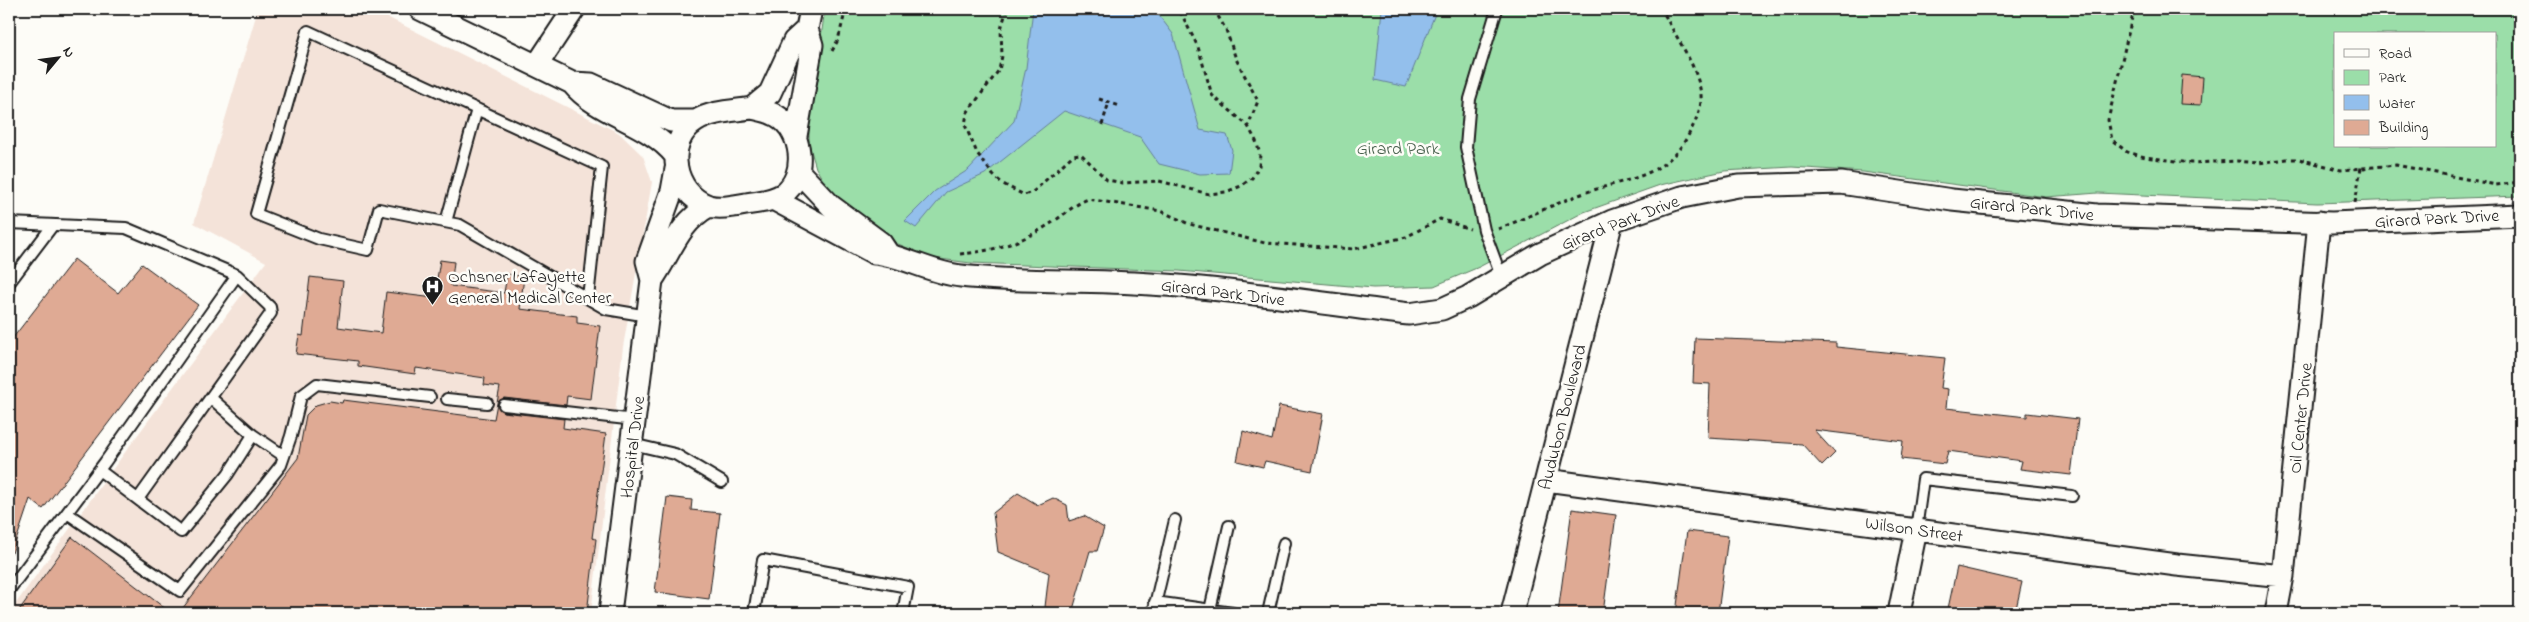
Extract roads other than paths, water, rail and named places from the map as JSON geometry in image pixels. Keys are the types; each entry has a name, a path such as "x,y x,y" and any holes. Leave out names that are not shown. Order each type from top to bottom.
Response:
{"street":[{"path":"420,9 572,83 584,97 650,132 676,162"},
{"path":"537,65 574,9"},
{"path":"752,108 770,93 794,41 809,19"},
{"path":"796,136 778,116 766,111 752,108 709,115 696,121 684,131 677,142 676,162 682,184 690,194 709,206 739,205 772,199 784,193 799,172 800,160 796,136 812,45 809,19"},
{"path":"572,83 591,84 672,121 696,121"},
{"name":"Hospital Drive","path":"610,613 652,280 647,261 672,191 676,162"},
{"name":"Girard Park Drive","path":"799,172 831,206 881,242 888,254"},
{"name":"Girard Park Drive","path":"772,199 874,254 888,254 929,270 960,276 1150,284 1409,314 1442,309 1468,297 1540,254 1612,220 1682,197 1738,186 1841,183 1952,200 2098,215 2319,222 2520,215"},
{"name":"Hospital Drive","path":"652,280 664,263 677,235 695,214 709,206"},
{"name":"Audubon Boulevard","path":"1512,613 1612,220"},
{"name":"Oil Center Drive","path":"2276,613 2283,576 2319,222"},
{"name":"Wilson Street","path":"1546,480 2177,565 2283,576"},
{"path":"1899,613 1916,530"}],"lane":[{"path":"1497,9 1470,99 1466,147 1484,230 1502,276"},
{"path":"588,298 602,167 308,31 256,214 319,239 368,250 379,209 460,225 606,309 648,316"},
{"path":"446,222 477,109"},
{"path":"9,223 126,228 237,275 270,307 271,313 138,499"},
{"path":"9,284 53,225"},
{"path":"9,590 99,470 237,275"},
{"path":"67,513 180,591 281,465 300,396 317,384 430,397"},
{"path":"211,398 252,435 284,456"},
{"path":"447,399 486,403"},
{"path":"504,405 635,420"},
{"path":"99,470 181,532 228,474 252,435"},
{"path":"632,444 675,454 722,482"},
{"path":"1916,530 1923,479 2072,496"},
{"path":"1153,613 1176,520"},
{"path":"1210,610 1230,526"},
{"path":"1268,613 1284,542"},
{"path":"754,613 763,560 908,587 903,613"},
{"path":"1155,602 1233,613"}],"water":[{"path":"1033,9 1154,9 1173,34 1200,130 1227,135 1232,150 1229,173 1200,174 1159,164 1140,137 1064,111 985,174 946,192 916,228 905,221 935,191 968,170 1014,121 1026,68"},
{"path":"1382,9 1437,9 1406,87 1375,80"}],"place":[{"name":"Ochsner Lafayette General Medical Center","path":"432,305"}],"park label":[{"name":"Girard Park","path":"1398,148"}]}
